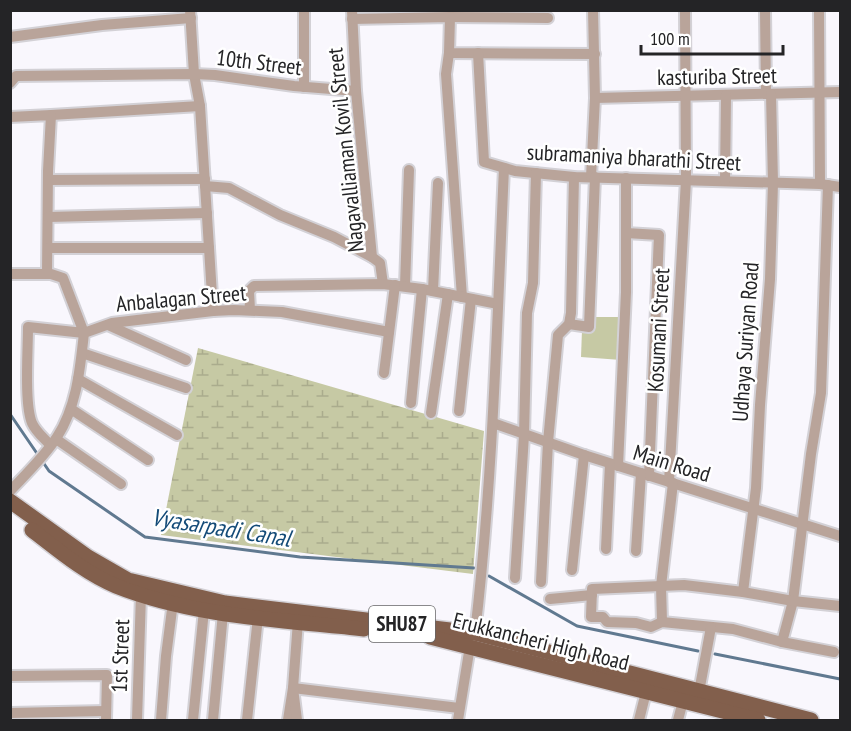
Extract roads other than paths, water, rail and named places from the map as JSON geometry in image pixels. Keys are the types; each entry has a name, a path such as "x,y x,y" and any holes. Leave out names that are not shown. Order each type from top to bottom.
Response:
{"main road":[{"name":"SHU87","path":"10,501 88,557 128,580 225,603 472,640 692,699 811,720"},
{"name":"Erukkancheri High Road","path":"10,514 98,576 141,594 223,613 472,640 646,692 692,699 758,720"}],"street":[{"path":"304,10 304,87"},
{"path":"569,324 589,327 595,98 593,10"},
{"name":"Kosumani Street","path":"662,622 661,586 671,483 686,180 685,10"},
{"name":"Udhaya Suriyan Road","path":"743,592 753,509 770,279 773,183 765,10"},
{"path":"782,642 793,601 810,454 821,393 824,184 819,10"},
{"path":"10,37 191,14 194,74 200,106 213,311"},
{"path":"352,15 548,18"},
{"name":"Nagavalliaman Kovil Street","path":"352,15 356,91 372,257 380,263 383,284"},
{"path":"450,17 446,74 466,298 459,411"},
{"path":"449,53 595,54"},
{"name":"subramaniya bharathi Street","path":"478,53 483,162 504,168 574,177 824,184 840,187"},
{"name":"10th Street","path":"10,83 16,75 194,74 356,91"},
{"name":"kasturiba Street","path":"595,98 840,92"},
{"path":"725,181 726,95"},
{"path":"10,117 200,106"},
{"path":"47,274 51,115"},
{"path":"458,720 472,640 484,548 493,423 504,168"},
{"path":"384,373 389,333 400,286 409,170"},
{"path":"515,578 524,435 527,313 533,283 536,173"},
{"path":"542,582 548,442 558,335 569,324 571,314 574,177"},
{"path":"606,549 626,292 626,178"},
{"path":"48,180 205,183 228,188 372,257"},
{"path":"411,403 427,290 438,183"},
{"path":"48,217 207,213"},
{"path":"626,233 659,235 645,475 636,551"},
{"path":"48,248 209,248"},
{"path":"10,274 47,274 63,278 84,333 78,380 71,409 46,450 10,491"},
{"path":"250,310 249,291 254,286 383,284 498,304"},
{"path":"431,413 448,294"},
{"name":"Anbalagan Street","path":"84,333 107,324 213,311 250,310 282,312 389,333"},
{"path":"107,324 186,360"},
{"path":"84,333 28,327 28,384 31,420 46,450 121,484"},
{"path":"82,353 186,388"},
{"path":"78,380 177,435"},
{"path":"71,409 148,460"},
{"name":"Main Road","path":"493,423 614,465 840,536"},
{"path":"572,570 584,455"},
{"path":"834,652 733,629 662,622 651,627 636,622 607,622 603,617 591,617 592,590 684,585 840,606"},
{"name":"1st Street","path":"137,720 141,594"},
{"path":"550,599 592,595"},
{"path":"161,720 173,602"},
{"path":"193,720 204,610"},
{"path":"213,720 223,613"},
{"path":"247,720 258,617"},
{"path":"288,720 298,621"},
{"path":"678,720 692,699 711,627"},
{"path":"10,676 107,675 106,716 10,713"},
{"path":"293,688 459,708"},
{"path":"293,688 297,720"},
{"path":"639,720 646,692"}],"waterway":[{"name":"Vyasarpadi Canal","path":"10,414 49,471 145,537 300,557 474,568"},
{"name":"Vyasarpadi Canal","path":"489,576 577,626 698,651"},
{"name":"Vyasarpadi Canal","path":"715,654 840,679"}]}
